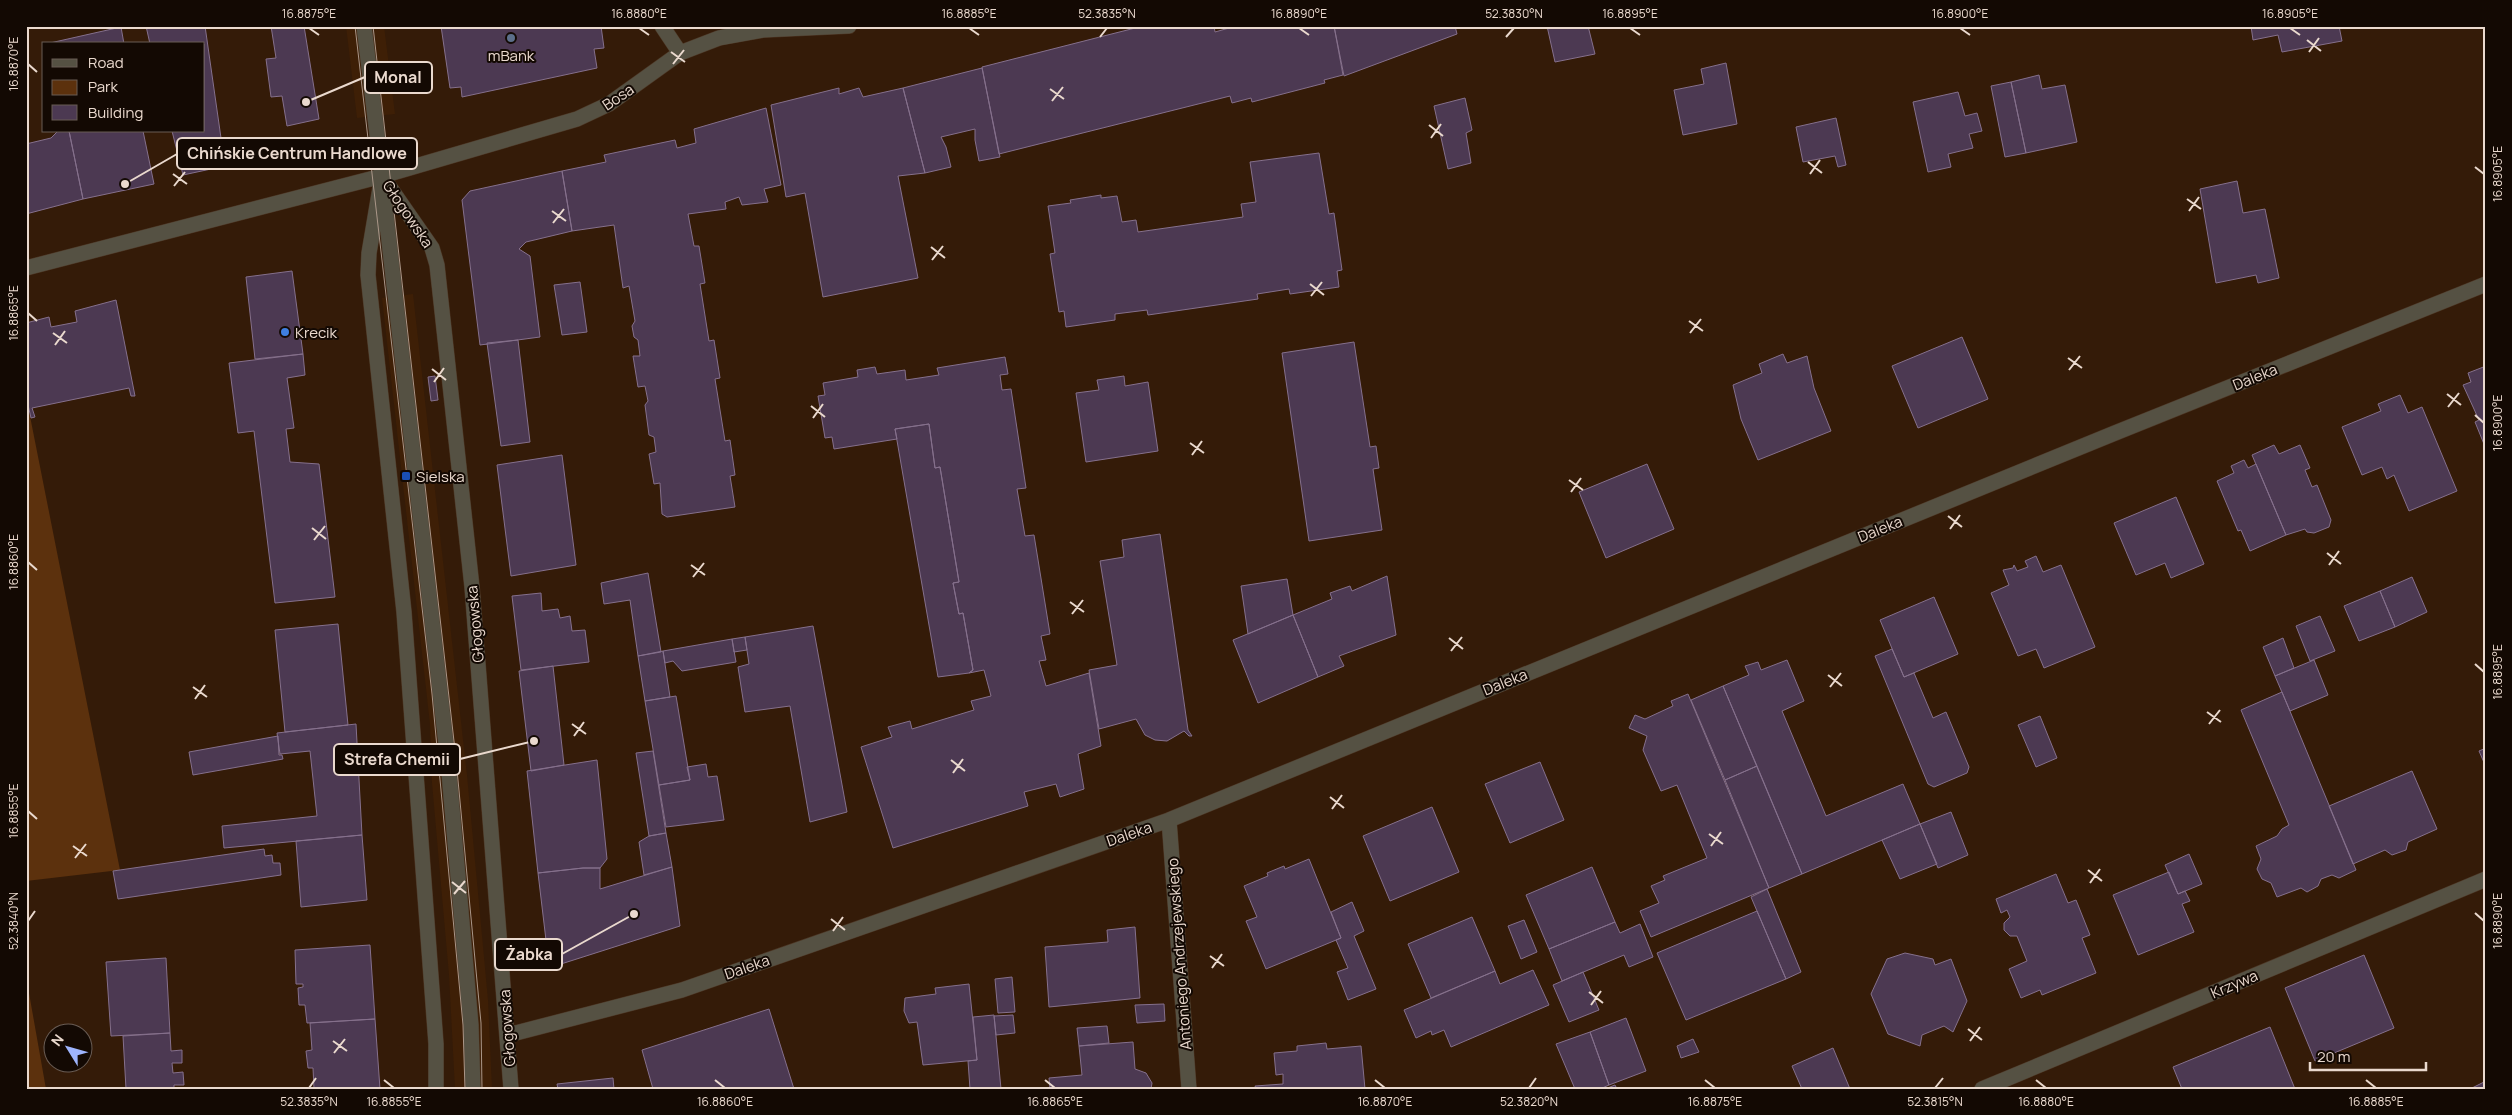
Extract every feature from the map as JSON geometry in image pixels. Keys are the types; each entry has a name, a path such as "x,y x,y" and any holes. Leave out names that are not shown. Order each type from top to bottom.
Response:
{"street":[{"name":"Głogowska","path":"364,26 382,176 369,253 368,275 404,612 436,1044 436,1089"},
{"path":"662,26 680,53"},
{"name":"Bosa","path":"382,176 594,112 609,104 680,53 739,33 850,26"},
{"name":"Głogowska","path":"382,176 432,248 437,265 469,553 511,1089"},
{"path":"26,268 382,176 448,762 471,1024 473,1089"},
{"name":"Daleka","path":"508,1035 682,990 1169,820 2105,437 2486,284"},
{"name":"Antoniego Andrzejewskiego","path":"1169,820 1189,1089"},
{"name":"Krzywa","path":"1982,1089 2486,879"}],"shaded area":[{"path":"346,26 384,26 395,114 357,118"},
{"path":"413,294 467,775 488,1000 492,1089 455,1089 449,975 432,783 430,724 382,298"}],"green space":[{"path":"26,396 120,870 26,881"},
{"path":"26,976 46,1089 26,1089"}],"building":[{"path":"146,26 205,26 225,166 183,175 172,132 205,132 205,42 150,42"},
{"path":"271,26 304,26 319,119 287,126 282,96 271,97 266,59 276,58"},
{"path":"441,26 601,26 604,48 594,49 597,68 462,97 461,87 450,88"},
{"path":"1143,26 1214,26 1215,32 1236,26 1334,26 1343,75 1324,80 1325,83 1252,102 1251,98 1232,103 1230,96 999,154 982,67"},
{"path":"1334,26 1455,26 1457,34 1344,76"},
{"path":"1547,26 1588,26 1595,54 1555,62"},
{"path":"2251,26 2339,26 2342,41 2282,52 2278,35 2253,40"},
{"path":"121,27 124,42 54,42"},
{"path":"1726,63 1737,124 1683,135 1674,90 1704,84 1701,69"},
{"path":"982,68 1000,157 979,161 975,129 941,137 946,147 951,167 925,173 903,88"},
{"path":"2039,75 2042,89 2065,85 2077,142 2026,153 2011,82"},
{"path":"2011,82 2026,153 2005,157 1991,86"},
{"path":"839,88 839,94 859,88 863,97 903,88 925,173 898,176 918,278 823,297 805,193 786,197 771,105"},
{"path":"1958,92 1965,116 1977,113 1982,131 1969,134 1973,148 1948,154 1951,167 1928,172 1913,102"},
{"path":"1465,98 1472,130 1466,133 1471,163 1448,169 1434,106"},
{"path":"766,108 781,185 764,189 768,202 742,205 739,197 725,202 726,209 688,214 694,246 699,246 705,283 700,284 709,341 714,340 720,378 715,379 725,441 730,440 735,475 730,476 735,507 667,517 662,514 660,483 654,484 649,454 656,452 654,437 649,435 645,405 648,401 645,386 638,387 633,356 640,356 638,340 634,337 632,326 635,321 629,286 623,288 614,225 572,231 562,171 606,162 604,155 675,140 677,148 696,143 694,129"},
{"path":"1836,118 1846,165 1838,167 1835,156 1803,162 1796,127"},
{"path":"57,132 69,132 83,199 26,214 26,144 51,138"},
{"path":"69,132 143,132 154,184 83,199"},
{"path":"1319,153 1329,214 1334,213 1342,270 1337,271 1339,287 1290,294 1289,289 1257,294 1258,299 1148,315 1147,310 1115,314 1115,320 1066,327 1064,311 1059,312 1050,254 1055,253 1048,206 1071,203 1070,200 1101,195 1101,198 1117,196 1122,222 1136,220 1138,232 1243,217 1241,204 1256,202 1250,162"},
{"path":"562,171 572,231 526,242 519,249 530,256 540,337 480,345 462,200 470,191"},
{"path":"2237,181 2243,213 2265,209 2279,278 2258,283 2256,275 2216,283 2200,189"},
{"path":"292,271 303,354 255,359 246,277"},
{"path":"580,282 587,332 562,335 554,285"},
{"path":"116,300 135,396 131,396 129,388 32,408 35,417 31,418 26,396 26,323 49,317 51,327 77,322 75,311"},
{"path":"1962,337 1988,399 1918,428 1892,366"},
{"path":"518,340 530,442 501,446 487,343"},
{"path":"1354,342 1370,447 1376,446 1379,468 1373,469 1382,530 1309,541 1282,353"},
{"path":"303,354 305,375 287,378 294,428 286,429 290,462 319,464 335,597 275,603 254,431 238,433 229,363"},
{"path":"1783,354 1787,363 1807,356 1814,388 1831,431 1758,460 1741,419 1733,385 1762,373 1759,364"},
{"path":"1005,357 1008,374 1000,375 1002,390 1011,389 1026,488 1017,489 1025,536 1034,535 1050,634 1041,636 1046,660 1039,661 1046,686 1089,673 1101,746 1078,754 1084,789 1060,797 1056,784 1024,792 1028,806 893,848 861,747 892,737 888,727 910,721 912,729 974,710 971,701 991,696 984,670 969,673 973,670 963,613 959,614 953,583 959,582 940,467 935,468 929,424 895,429 897,439 834,449 832,437 825,438 818,396 825,395 823,383 858,377 857,370 875,367 877,374 905,370 906,380 939,375 937,368"},
{"path":"2486,366 2486,449 2475,422 2479,420 2463,385 2471,382 2468,373"},
{"path":"435,376 438,400 431,401 428,377"},
{"path":"1124,376 1125,386 1148,382 1158,451 1086,462 1076,393 1099,390 1097,380"},
{"path":"2400,395 2408,413 2422,407 2457,491 2409,511 2394,475 2387,479 2382,467 2362,475 2342,427 2381,411 2378,404"},
{"path":"929,424 935,468 940,467 959,582 953,583 959,614 963,613 973,670 969,673 938,677 895,429"},
{"path":"2274,445 2279,454 2300,445 2310,468 2305,470 2312,487 2317,485 2331,520 2329,527 2314,533 2307,532 2305,529 2286,535 2252,455"},
{"path":"562,455 576,565 511,576 497,465"},
{"path":"2244,460 2248,468 2256,464 2286,535 2250,551 2241,530 2238,531 2217,481 2234,473 2231,466"},
{"path":"1647,464 1674,529 1606,558 1579,492"},
{"path":"2176,497 2204,564 2171,578 2165,563 2136,575 2114,523"},
{"path":"1160,534 1188,730 1192,736 1189,736 1184,731 1167,741 1155,740 1145,735 1136,719 1099,729 1089,670 1117,665 1100,561 1124,557 1122,540"},
{"path":"2036,556 2043,572 2061,565 2095,647 2044,668 2036,649 2018,656 1991,593 2009,585 2003,570 2013,568 2014,565 2017,571 2028,567 2025,561"},
{"path":"648,573 661,652 638,656 630,600 604,604 601,583"},
{"path":"1387,576 1396,635 1339,656 1344,666 1318,677 1293,615 1332,599 1330,593 1350,586 1352,591"},
{"path":"2412,577 2427,612 2395,627 2380,591"},
{"path":"1287,579 1293,615 1248,634 1241,586"},
{"path":"2380,591 2395,627 2359,641 2344,606"},
{"path":"541,593 542,611 558,609 560,618 570,616 572,631 585,630 589,662 521,670 512,596"},
{"path":"1934,597 1958,654 1904,677 1880,620"},
{"path":"1293,615 1318,677 1258,703 1233,640"},
{"path":"2320,616 2335,651 2310,661 2296,626"},
{"path":"338,624 348,725 285,732 275,630"},
{"path":"813,626 847,812 810,822 790,706 745,712 738,667 749,664 745,637"},
{"path":"745,637 747,650 734,652 732,639"},
{"path":"2283,638 2294,668 2275,676 2263,647"},
{"path":"732,639 736,662 682,671 673,661 665,663 663,651"},
{"path":"1892,649 1904,677 1914,673 1933,718 1946,712 1969,767 1967,773 1934,787 1928,784 1875,656"},
{"path":"663,651 670,697 645,701 638,656"},
{"path":"1787,660 1804,701 1782,711 1826,816 1903,784 1920,824 1802,874 1723,686 1749,675 1745,666 1758,662 1761,670"},
{"path":"2314,660 2328,695 2290,711 2275,676"},
{"path":"553,666 564,765 531,771 519,671"},
{"path":"1723,686 1757,766 1725,780 1691,700"},
{"path":"2282,692 2356,870 2339,878 2332,875 2321,879 2318,886 2307,892 2301,888 2277,897 2271,883 2262,879 2257,869 2261,859 2256,846 2277,836 2282,829 2289,825 2241,710"},
{"path":"1688,694 1769,888 1651,937 1640,911 1659,903 1651,886 1665,880 1663,876 1707,858 1677,785 1661,791 1643,750 1647,736 1629,728 1635,715 1645,719 1673,706 1671,701"},
{"path":"676,696 690,780 659,785 645,701"},
{"path":"2040,716 2057,758 2036,767 2018,725"},
{"path":"356,724 362,835 224,848 222,826 317,816 310,751 280,754 277,733"},
{"path":"278,736 279,755 282,755 283,759 193,775 189,752"},
{"path":"2486,748 2486,767 2479,751"},
{"path":"653,751 666,833 649,836 636,753"},
{"path":"597,760 607,859 600,868 538,873 527,771"},
{"path":"1540,762 1564,820 1510,843 1485,784"},
{"path":"706,764 708,777 717,776 724,820 666,827 659,785 690,780 687,767"},
{"path":"1757,766 1802,874 1769,888 1725,780"},
{"path":"2412,771 2437,829 2408,842 2406,850 2392,855 2385,850 2353,864 2329,806"},
{"path":"1432,807 1459,872 1390,901 1363,836"},
{"path":"1951,812 1968,855 1938,868 1920,824"},
{"path":"1920,824 1937,864 1900,879 1882,840"},
{"path":"666,833 672,867 644,875 639,842 649,836"},
{"path":"362,835 367,900 301,907 296,841"},
{"path":"264,849 265,856 272,855 273,863 280,863 281,875 118,899 113,871"},
{"path":"2189,854 2202,884 2178,894 2165,865"},
{"path":"1309,859 1341,938 1266,969 1246,921 1257,917 1244,886 1268,876 1267,873 1284,866 1285,869"},
{"path":"672,867 680,926 561,964 548,957 538,873 600,868 600,889"},
{"path":"1592,867 1615,922 1549,949 1526,895"},
{"path":"2169,872 2178,894 2185,891 2190,901 2182,904 2194,932 2138,955 2113,895"},
{"path":"2056,874 2068,903 2076,900 2090,935 2082,938 2096,973 2042,995 2040,990 2021,998 2009,969 2027,961 2017,936 2010,936 2004,930 2004,923 2010,917 2007,910 2001,913 1996,899"},
{"path":"1767,889 1801,972 1786,979 1751,897"},
{"path":"1352,902 1364,931 1354,936 1376,989 1348,1000 1337,972 1348,968 1336,940 1341,938 1331,912"},
{"path":"1757,911 1786,979 1686,1020 1657,953"},
{"path":"1472,917 1495,971 1431,998 1408,944"},
{"path":"1524,920 1537,952 1521,959 1508,926"},
{"path":"1615,922 1620,933 1640,924 1653,957 1629,967 1624,955 1562,981 1549,949"},
{"path":"1135,927 1140,998 1049,1007 1045,947 1108,942 1107,930"},
{"path":"370,945 375,1019 307,1023 305,1005 299,1005 298,988 303,987 303,984 296,984 295,950"},
{"path":"1905,953 1933,959 1935,965 1951,959 1967,1001 1953,1032 1944,1026 1922,1035 1920,1046 1888,1034 1871,994 1887,959"},
{"path":"2364,955 2394,1028 2315,1061 2285,988"},
{"path":"166,958 170,1033 111,1036 106,962"},
{"path":"1533,970 1549,1005 1451,1047 1444,1030 1432,1035 1431,1031 1416,1038 1404,1010 1495,971 1500,984"},
{"path":"1583,972 1599,1010 1569,1022 1553,985"},
{"path":"1012,977 1015,1012 998,1013 995,979"},
{"path":"969,984 977,1060 923,1065 917,1022 909,1023 904,1011 905,998 936,994 935,988"},
{"path":"1164,1004 1165,1021 1137,1023 1135,1005"},
{"path":"769,1009 794,1089 653,1089 642,1050"},
{"path":"994,1015 1001,1089 970,1089 968,1061 977,1060 973,1017"},
{"path":"1013,1015 1015,1033 996,1035 994,1016"},
{"path":"1626,1018 1646,1071 1609,1085 1590,1032"},
{"path":"375,1019 380,1089 314,1089 313,1068 308,1068 306,1051 312,1050 310,1023"},
{"path":"1107,1026 1109,1043 1079,1046 1077,1028"},
{"path":"2270,1027 2295,1089 2182,1089 2173,1067"},
{"path":"1590,1032 1609,1085 1600,1089 1575,1089 1556,1044"},
{"path":"170,1033 171,1051 182,1050 182,1063 172,1063 173,1073 183,1072 184,1085 174,1085 174,1089 126,1089 123,1036"},
{"path":"1693,1039 1699,1052 1681,1058 1677,1046"},
{"path":"1133,1042 1135,1069 1146,1073 1152,1083 1151,1089 1050,1089 1049,1078 1082,1075 1079,1046"},
{"path":"1326,1043 1327,1049 1361,1046 1365,1089 1256,1089 1255,1086 1283,1084 1283,1074 1276,1075 1274,1053 1297,1051 1297,1046"},
{"path":"1833,1048 1850,1089 1802,1089 1792,1066"},
{"path":"613,1078 614,1089 558,1089 557,1084"},
{"path":"2486,1081 2486,1089 2470,1089"},
{"path":"1615,1085 1617,1089 1605,1089"}],"tram line":[{"path":"355,26 432,694 463,1025 465,1089"},
{"path":"373,26 456,759 481,1023 482,1089"}],"place":[{"name":"mBank","path":"511,38"},
{"name":"Monal","path":"306,102"},
{"name":"Chińskie Centrum Handlowe","path":"125,184"},
{"name":"Krecik","path":"285,332"},
{"name":"Sielska","path":"406,476"},
{"name":"Strefa Chemii","path":"534,741"},
{"name":"Żabka","path":"634,914"}]}
